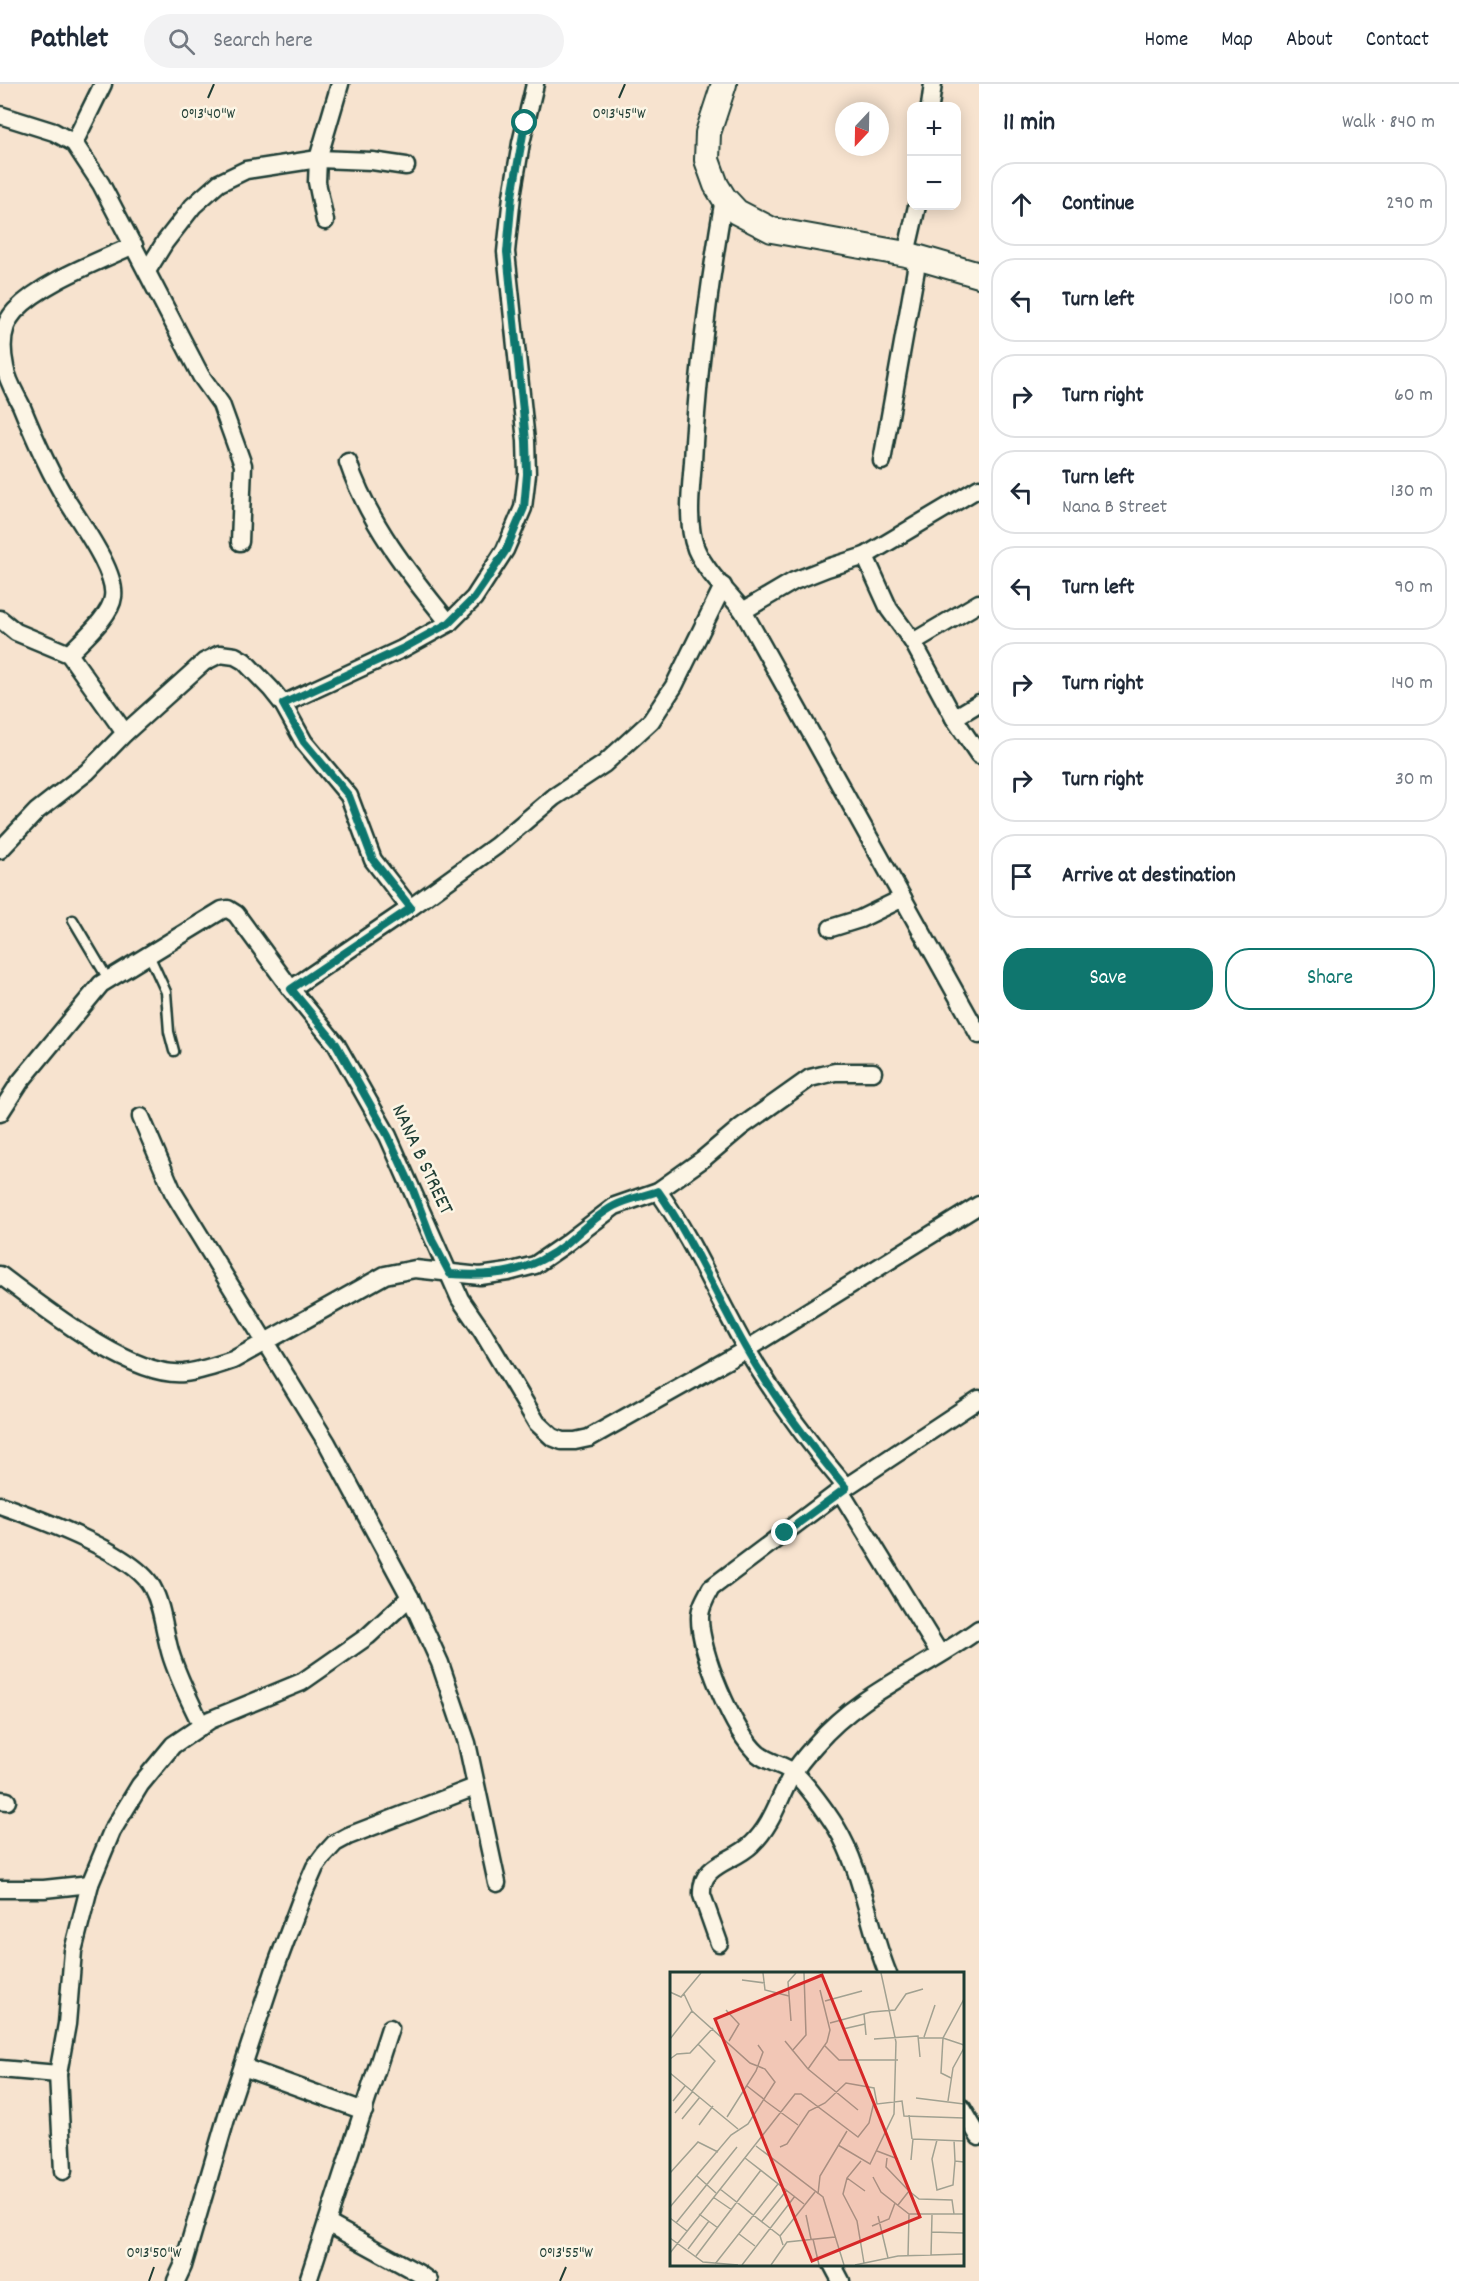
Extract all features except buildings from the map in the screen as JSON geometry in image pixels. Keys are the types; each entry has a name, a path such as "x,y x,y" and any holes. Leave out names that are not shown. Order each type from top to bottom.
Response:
{"street":[{"path":"74,143 103,84"},
{"path":"325,221 317,182 318,159 340,84"},
{"path":"283,704 402,649 449,623 481,589 506,550 524,508 527,474 526,441 507,252 520,143 535,84"},
{"path":"724,84 708,133 707,160 724,198 736,212 772,230 912,256 979,275"},
{"path":"931,102 933,84"},
{"path":"0,115 54,132 74,143 101,184 201,376 220,404 235,441 243,465 240,542"},
{"path":"147,271 165,242 193,206 219,183 246,170 318,159 372,161 406,166"},
{"path":"724,198 708,290 694,425 691,522 696,549 743,611 979,1035"},
{"path":"882,461 918,210"},
{"path":"69,654 106,613 113,597 111,580 95,544 45,461 7,375 2,323 42,289 134,245"},
{"path":"348,462 356,487 386,540 449,623"},
{"path":"743,611 794,581 865,556 979,488"},
{"path":"865,556 889,609 913,642 954,718 979,755"},
{"path":"291,989 411,908 496,846 554,797 604,764 651,720 674,686 723,586"},
{"path":"913,642 979,603"},
{"path":"0,619 16,632 69,654 125,733"},
{"path":"0,850 37,811 87,772 125,733 204,662 220,654 236,656 244,661 283,704 304,742 349,796 373,860 411,908"},
{"path":"954,718 979,703"},
{"path":"831,928 860,919 903,898"},
{"name":"NANA B STREET","path":"150,955 222,910 228,909 236,914 291,989 336,1044 388,1136 460,1299 482,1331 537,1423 552,1437 562,1441 589,1438 747,1349"},
{"path":"0,1113 20,1082 82,1004 101,984 150,955"},
{"path":"0,1275 86,1339 156,1370 182,1373 206,1369 233,1360 385,1275 415,1269 480,1276 535,1265 615,1206 658,1191 703,1159 741,1127 810,1078 835,1072 873,1072"},
{"path":"141,1117 173,1192 327,1443 410,1597 440,1664 464,1733 497,1883"},
{"path":"658,1191 684,1233 747,1349 816,1453 843,1489 940,1654"},
{"path":"747,1349 979,1205"},
{"path":"887,1972 878,1951 852,1861 836,1827 794,1772 758,1754 740,1731 719,1690 707,1658 700,1610 711,1588 843,1489 979,1399"},
{"path":"0,1505 68,1531 132,1566 151,1584 159,1601 172,1657 202,1726"},
{"path":"63,2171 58,2074 67,2024 73,1952 90,1884 112,1831 140,1785 173,1745 210,1720 302,1682 368,1636 410,1597"},
{"path":"719,1943 702,1895 706,1873 752,1844 769,1823 794,1772 816,1743 863,1701 979,1629"},
{"path":"176,2281 183,2266 274,1972 315,1867 335,1843 364,1829 475,1787"},
{"path":"0,1889 44,1889 90,1884"},
{"path":"308,2281 390,2028"},
{"path":"243,2067 364,2111"},
{"path":"0,2069 58,2074"},
{"path":"964,2110 979,2137"},
{"path":"327,2223 418,2272 429,2281"},
{"path":"833,2266 841,2281"}],"lane":[{"path":"73,920 108,979"},
{"path":"150,955 166,992 174,1051"}],"route":[{"path":"525,123 512,196 507,252 526,441 527,474 524,508 506,550 474,598 449,623 402,649 283,704 304,742 349,796 373,860 411,908 291,989 336,1044 388,1136 413,1190 432,1240 450,1274 480,1276 535,1265 615,1206 658,1191 684,1233 747,1349 816,1453 846,1488 785,1533"}]}
